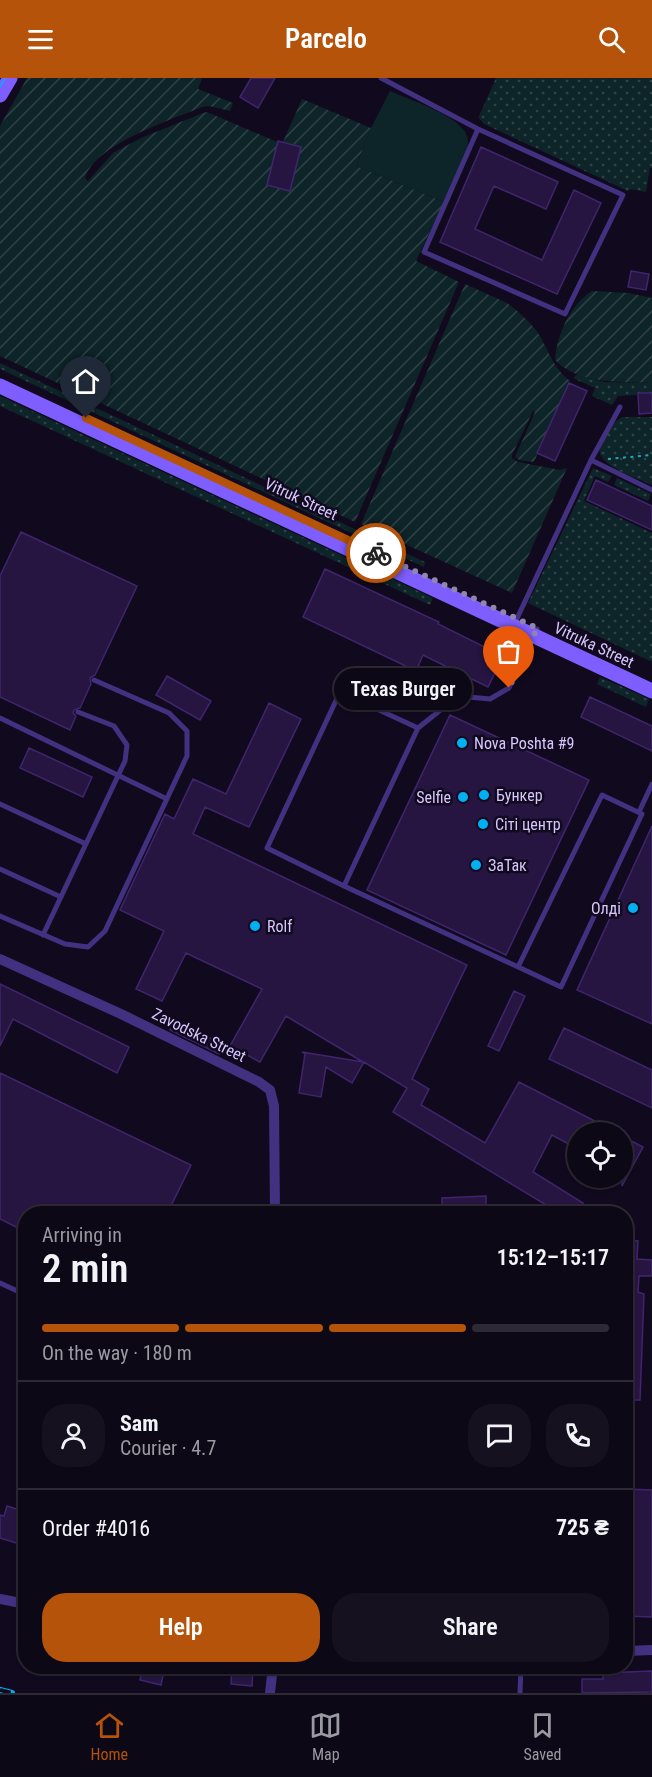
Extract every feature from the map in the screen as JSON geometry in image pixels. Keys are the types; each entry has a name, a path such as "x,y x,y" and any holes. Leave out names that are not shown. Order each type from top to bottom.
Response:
{"main road":[{"path":"0,95 10,78"},
{"name":"Vitruk Street","path":"0,378 515,623"},
{"name":"Vitruka Street","path":"0,386 535,632 652,691"},
{"path":"535,632 652,682"}],"street":[{"name":"Zavodska Street","path":"0,958 121,1014 259,1082 270,1090 274,1106 275,1206"},
{"path":"0,1599 18,1602"},
{"path":"633,1651 652,1650"},
{"path":"270,1693 272,1674"}],"lane":[{"path":"381,78 478,129 623,195 565,314 424,252 478,129"},
{"path":"515,623 591,460 620,407"},
{"path":"591,460 652,490"},
{"path":"344,886 418,728 458,696 490,699 509,688 535,632"},
{"path":"0,916 65,945 88,947 105,931 187,756 187,731 169,713 93,680"},
{"path":"418,728 340,692 267,848 344,886 518,967 561,987 642,814 602,795 518,967"},
{"path":"43,935 125,761 127,745 114,726 78,712"},
{"path":"0,718 167,799"},
{"path":"639,812 652,784"},
{"path":"0,804 86,844"},
{"path":"0,869 61,897"},
{"path":"0,1283 18,1291"},
{"path":"520,1693 521,1674"}],"path":[{"path":"591,460 652,455"}],"green space":[{"path":"27,78 202,78 198,89 233,103 230,111 209,106 202,107 154,126 118,144 103,154 92,166 85,178 88,181 113,153 141,138 207,112 282,144 302,99 371,128 356,166 444,202 416,261 459,282 355,522 0,356 0,126"},
{"path":"496,78 652,78 652,168 650,168 646,192 630,189 628,191 484,124 479,116"},
{"path":"390,91 437,111 459,125 466,133 468,142 465,156 444,202 356,166 371,128"},
{"path":"465,284 507,303 521,315 538,333 556,366 570,381 534,462 519,460 515,457 535,412 533,411 512,455 512,458 518,462 560,470 567,468 512,593 361,524"},
{"path":"592,291 629,293 652,298 652,383 614,382 587,378 564,368 555,360 566,321 577,304"},
{"path":"0,363 425,562 424,567 0,369"},
{"path":"578,374 603,382 652,383 652,394 618,396 612,405 592,396 595,388 573,378"},
{"path":"0,396 433,598 430,605 0,406"},
{"path":"622,417 652,417 652,485 620,471 601,455 599,449 612,424"},
{"path":"593,468 612,476 608,482 595,476 584,501 652,533 652,662 528,603"},
{"path":"617,478 651,494 648,501 614,485"},
{"path":"600,677 649,699 646,707 597,684"}],"building":[{"path":"251,78 275,78 258,108 240,97"},
{"path":"278,141 301,147 290,191 267,185"},
{"path":"481,147 558,182 546,209 494,186 475,229 542,260 574,190 601,203 557,294 440,242"},
{"path":"631,271 649,274 646,290 628,287"},
{"path":"569,383 587,391 555,461 537,453"},
{"path":"638,393 652,393 652,413 639,414"},
{"path":"596,480 652,506 652,530 587,500"},
{"path":"21,532 137,586 95,675 90,678 91,684 80,708 74,710 73,713 76,716 70,730 0,697 0,576"},
{"path":"325,569 439,622 438,624 503,656 488,687 423,655 416,671 303,617"},
{"path":"167,676 211,701 200,720 156,695"},
{"path":"590,697 652,726 652,751 581,717"},
{"path":"269,703 301,719 249,827 205,807 193,834 467,965 412,1079 429,1089 421,1105 485,1143 519,1082 597,1122 567,1122 567,1143 552,1135 533,1172 583,1203 581,1206 548,1206 393,1112 407,1088 364,1062 352,1083 326,1067 321,1097 299,1093 305,1054 302,1052 363,1062 286,1016 260,1062 230,1046 262,989 186,953 162,1001 136,989 164,931 120,910 165,814 174,819 193,779 226,794"},
{"name":"Сіті центр","path":"450,715 589,780 506,955 367,890"},
{"path":"29,748 92,777 83,797 20,768"},
{"name":"Олді","path":"652,826 652,1024 577,990"},
{"path":"0,984 129,1047 117,1073 13,1019 0,1046"},
{"path":"514,991 525,996 499,1051 488,1046"},
{"path":"174,1021 223,1044 219,1054 170,1030"},
{"path":"564,1028 652,1070 652,1108 549,1059"},
{"path":"0,1073 191,1165 171,1206 18,1206 18,1228 0,1219"},
{"path":"633,1142 643,1147 633,1166"},
{"path":"486,1196 486,1206 442,1206 442,1198"},
{"path":"633,1241 638,1241 637,1259 652,1260 652,1276 639,1276 638,1292 644,1294 640,1400 633,1400"},
{"path":"633,1489 652,1490 652,1617 633,1616"},
{"path":"7,1506 18,1509 18,1544 0,1538 0,1515 4,1516"},
{"path":"652,1671 652,1692 582,1693 582,1679 603,1679 603,1674 633,1674 633,1672"},
{"path":"141,1674 163,1674 161,1685 140,1680"},
{"path":"232,1674 253,1674 252,1686 231,1684"}],"tram line":[{"path":"0,87 5,78"}],"railway":[{"path":"0,1690 12,1693"}],"way so far":[{"path":"376,553 537,628 509,688"}],"place":[{"name":"Texas Burger","path":"509,688"},
{"name":"Nova Poshta #9","path":"462,743"},
{"name":"Бункер","path":"484,795"},
{"name":"Selfie","path":"463,797"},
{"name":"Сіті центр","path":"483,824"},
{"name":"ЗаТак","path":"476,865"},
{"name":"Олді","path":"633,908"},
{"name":"Rolf","path":"255,926"}],"route":[{"path":"86,418 376,553"}]}
